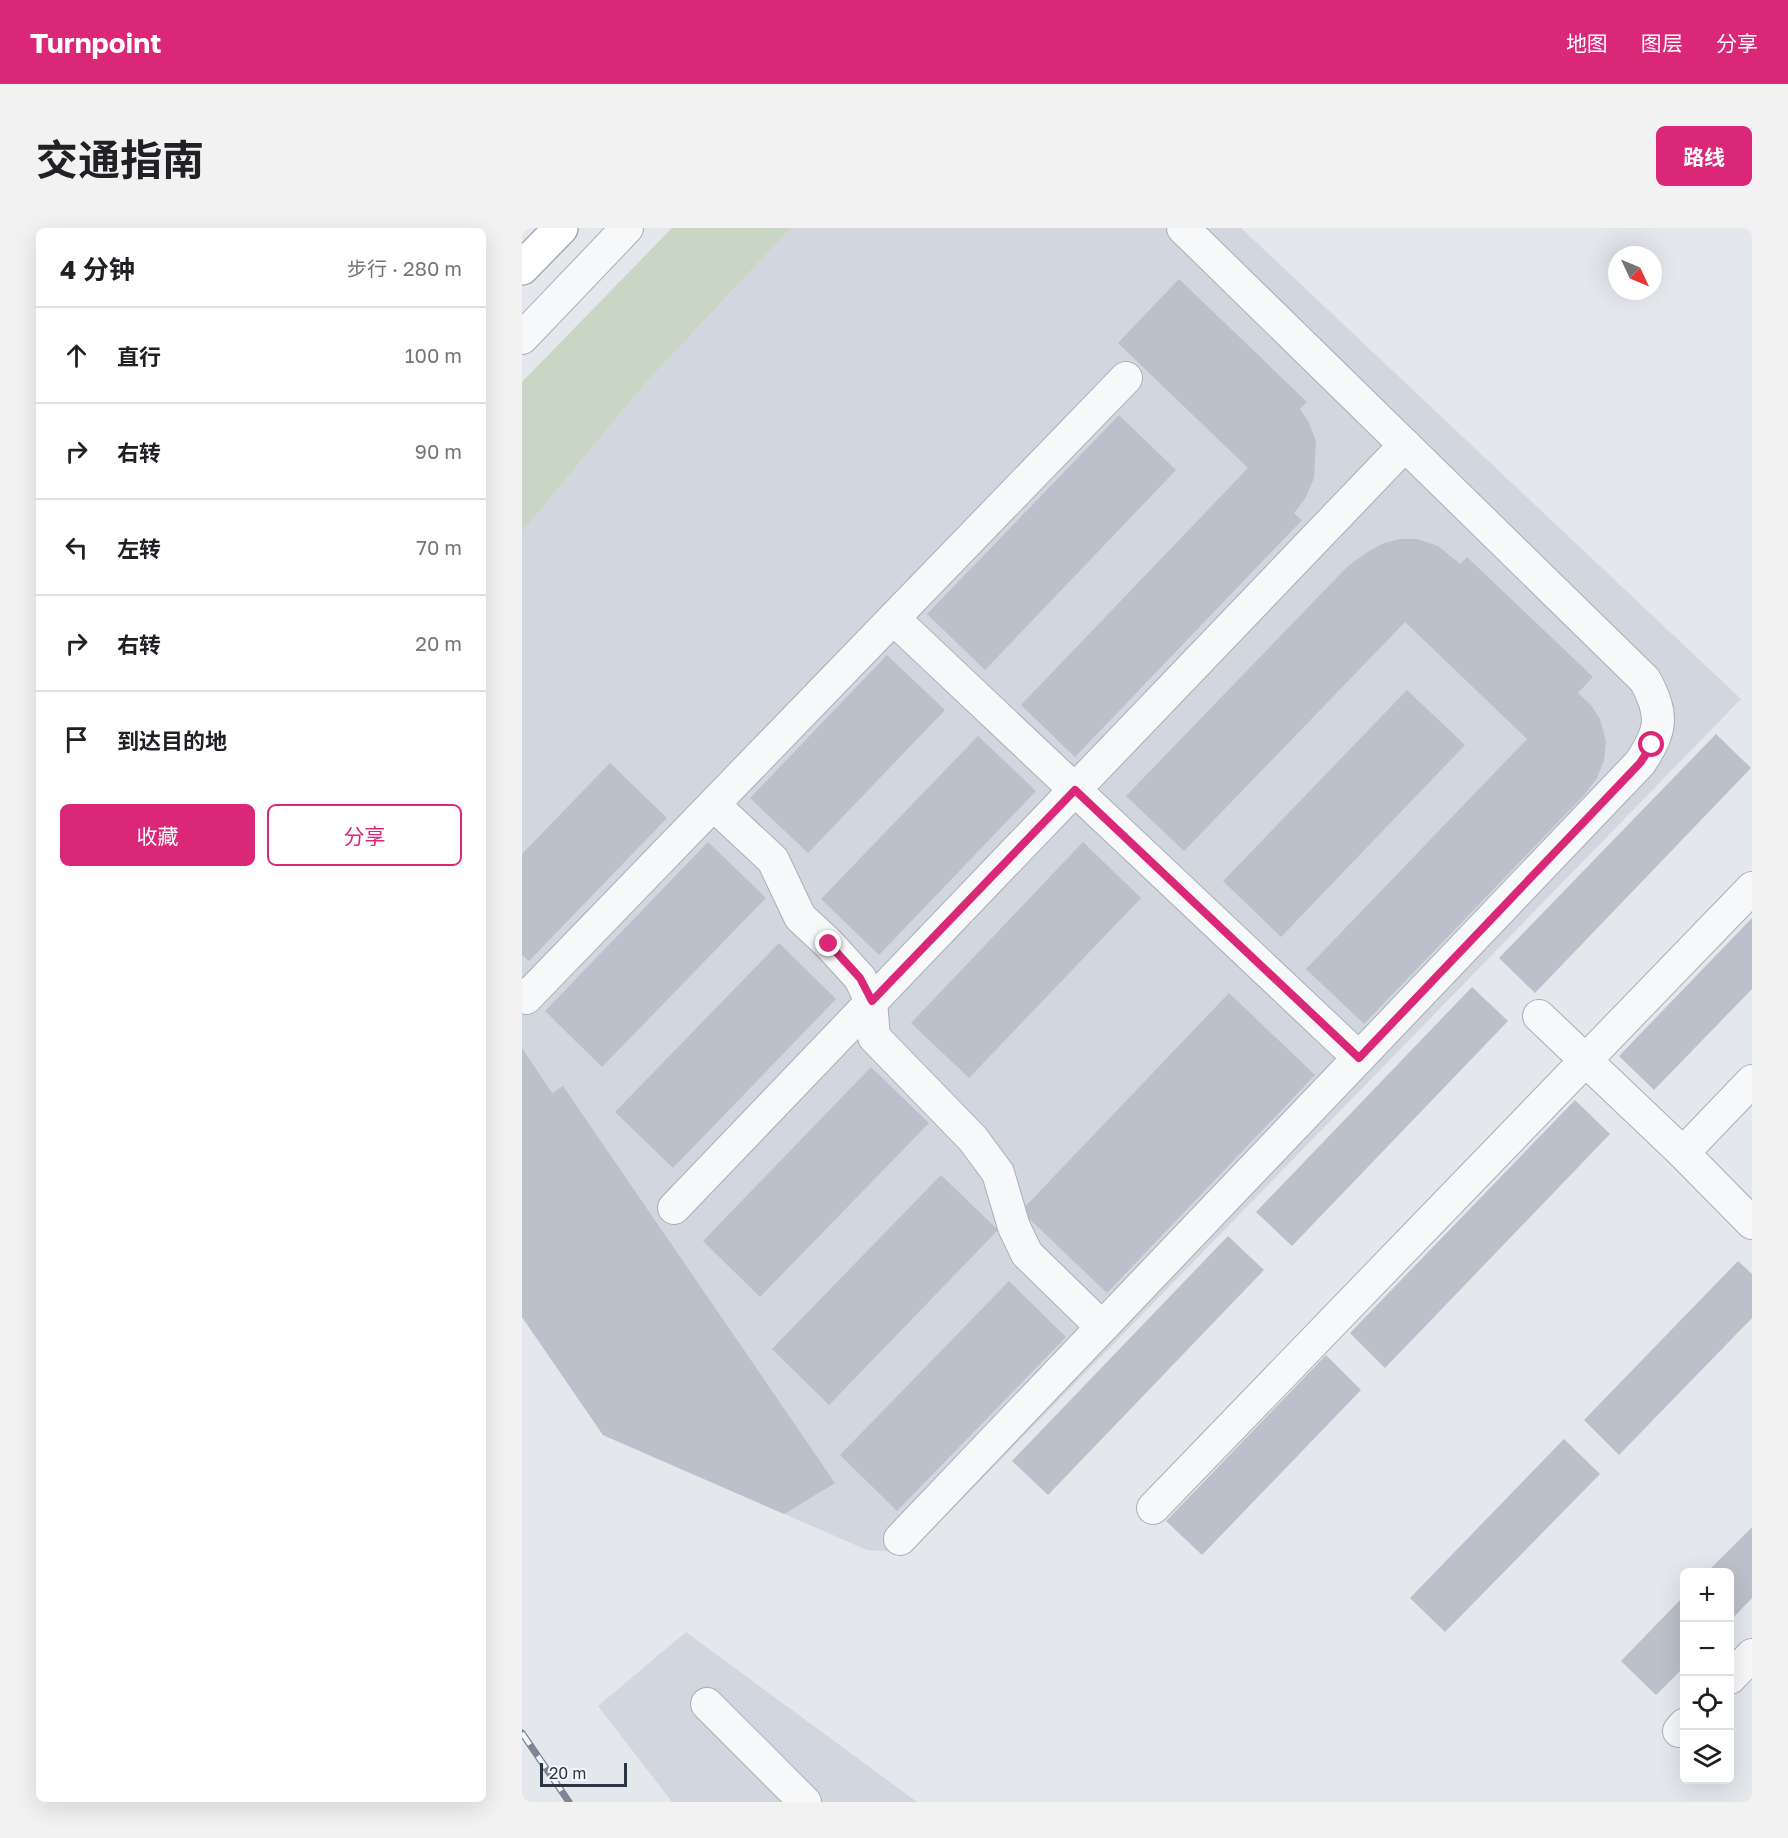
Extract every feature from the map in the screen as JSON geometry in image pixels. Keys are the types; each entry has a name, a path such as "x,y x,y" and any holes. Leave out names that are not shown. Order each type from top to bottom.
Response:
{"main road":[{"path":"522,268 561,228"}],"street":[{"path":"522,339 627,228"},
{"path":"900,1539 1640,763 1652,745 1660,720 1654,696 1645,680 1183,228"},
{"path":"526,998 1126,378"},
{"path":"674,1208 1405,445"},
{"path":"894,619 1359,1058"},
{"path":"714,805 773,860 800,917 860,978 872,1001 874,1037 973,1139 998,1173 1014,1227 1027,1254 1102,1327"},
{"path":"1153,1508 1752,888"},
{"path":"1539,1016 1683,1153 1752,1223"},
{"path":"1683,1153 1752,1081"},
{"path":"1732,1676 1752,1655"},
{"path":"707,1704 805,1802"}],"shaded area":[{"path":"791,228 1241,228 1741,699 910,1553 867,1550 603,1435 522,1317 522,532 642,387"},
{"path":"686,1632 917,1802 672,1802 598,1706"}],"green space":[{"path":"672,228 791,228 642,387 522,532 522,382"}],"building":[{"path":"1179,279 1307,402 1300,409 1316,441 1314,478 1305,499 1294,513 1302,520 1075,757 1021,705 1248,468 1118,343"},
{"path":"1119,415 1176,470 985,670 927,614"},
{"path":"1400,539 1417,539 1438,546 1460,564 1467,557 1593,677 1578,693 1591,705 1600,719 1606,741 1604,760 1597,778 1585,794 1364,1024 1306,969 1527,739 1405,622 1184,851 1126,796 1348,566 1384,543"},
{"path":"887,655 945,710 808,853 750,798"},
{"path":"1407,690 1465,745 1281,937 1223,881"},
{"path":"1716,734 1751,768 1535,993 1499,958"},
{"path":"978,736 1036,791 879,955 821,899"},
{"path":"610,763 667,818 529,961 522,955 522,854"},
{"path":"708,842 766,898 602,1067 545,1011"},
{"path":"1083,842 1141,898 969,1078 911,1023"},
{"path":"1752,918 1752,989 1654,1090 1619,1056"},
{"path":"779,943 836,999 673,1168 615,1112"},
{"path":"1472,987 1508,1021 1292,1246 1256,1212"},
{"path":"1229,993 1315,1075 1107,1293 1021,1211"},
{"path":"522,1048 552,1093 563,1086 835,1483 784,1514 603,1435 522,1317"},
{"path":"871,1067 929,1123 760,1297 703,1241"},
{"path":"1575,1100 1610,1134 1385,1368 1350,1333"},
{"path":"941,1175 998,1230 829,1405 772,1349"},
{"path":"1228,1236 1264,1270 1048,1495 1012,1461"},
{"path":"1738,1261 1752,1274 1752,1318 1619,1455 1584,1420"},
{"path":"1009,1281 1066,1337 897,1511 840,1455"},
{"path":"1326,1355 1361,1390 1202,1555 1166,1521"},
{"path":"1564,1439 1600,1474 1445,1632 1410,1598"},
{"path":"1752,1527 1752,1598 1734,1617 1734,1568 1711,1568"},
{"path":"1680,1600 1680,1671 1656,1695 1621,1661"}],"railway":[{"path":"522,1733 569,1802"}],"route":[{"path":"829,944 860,978 872,1001 1075,790 1359,1058 1640,763 1652,745"}]}
